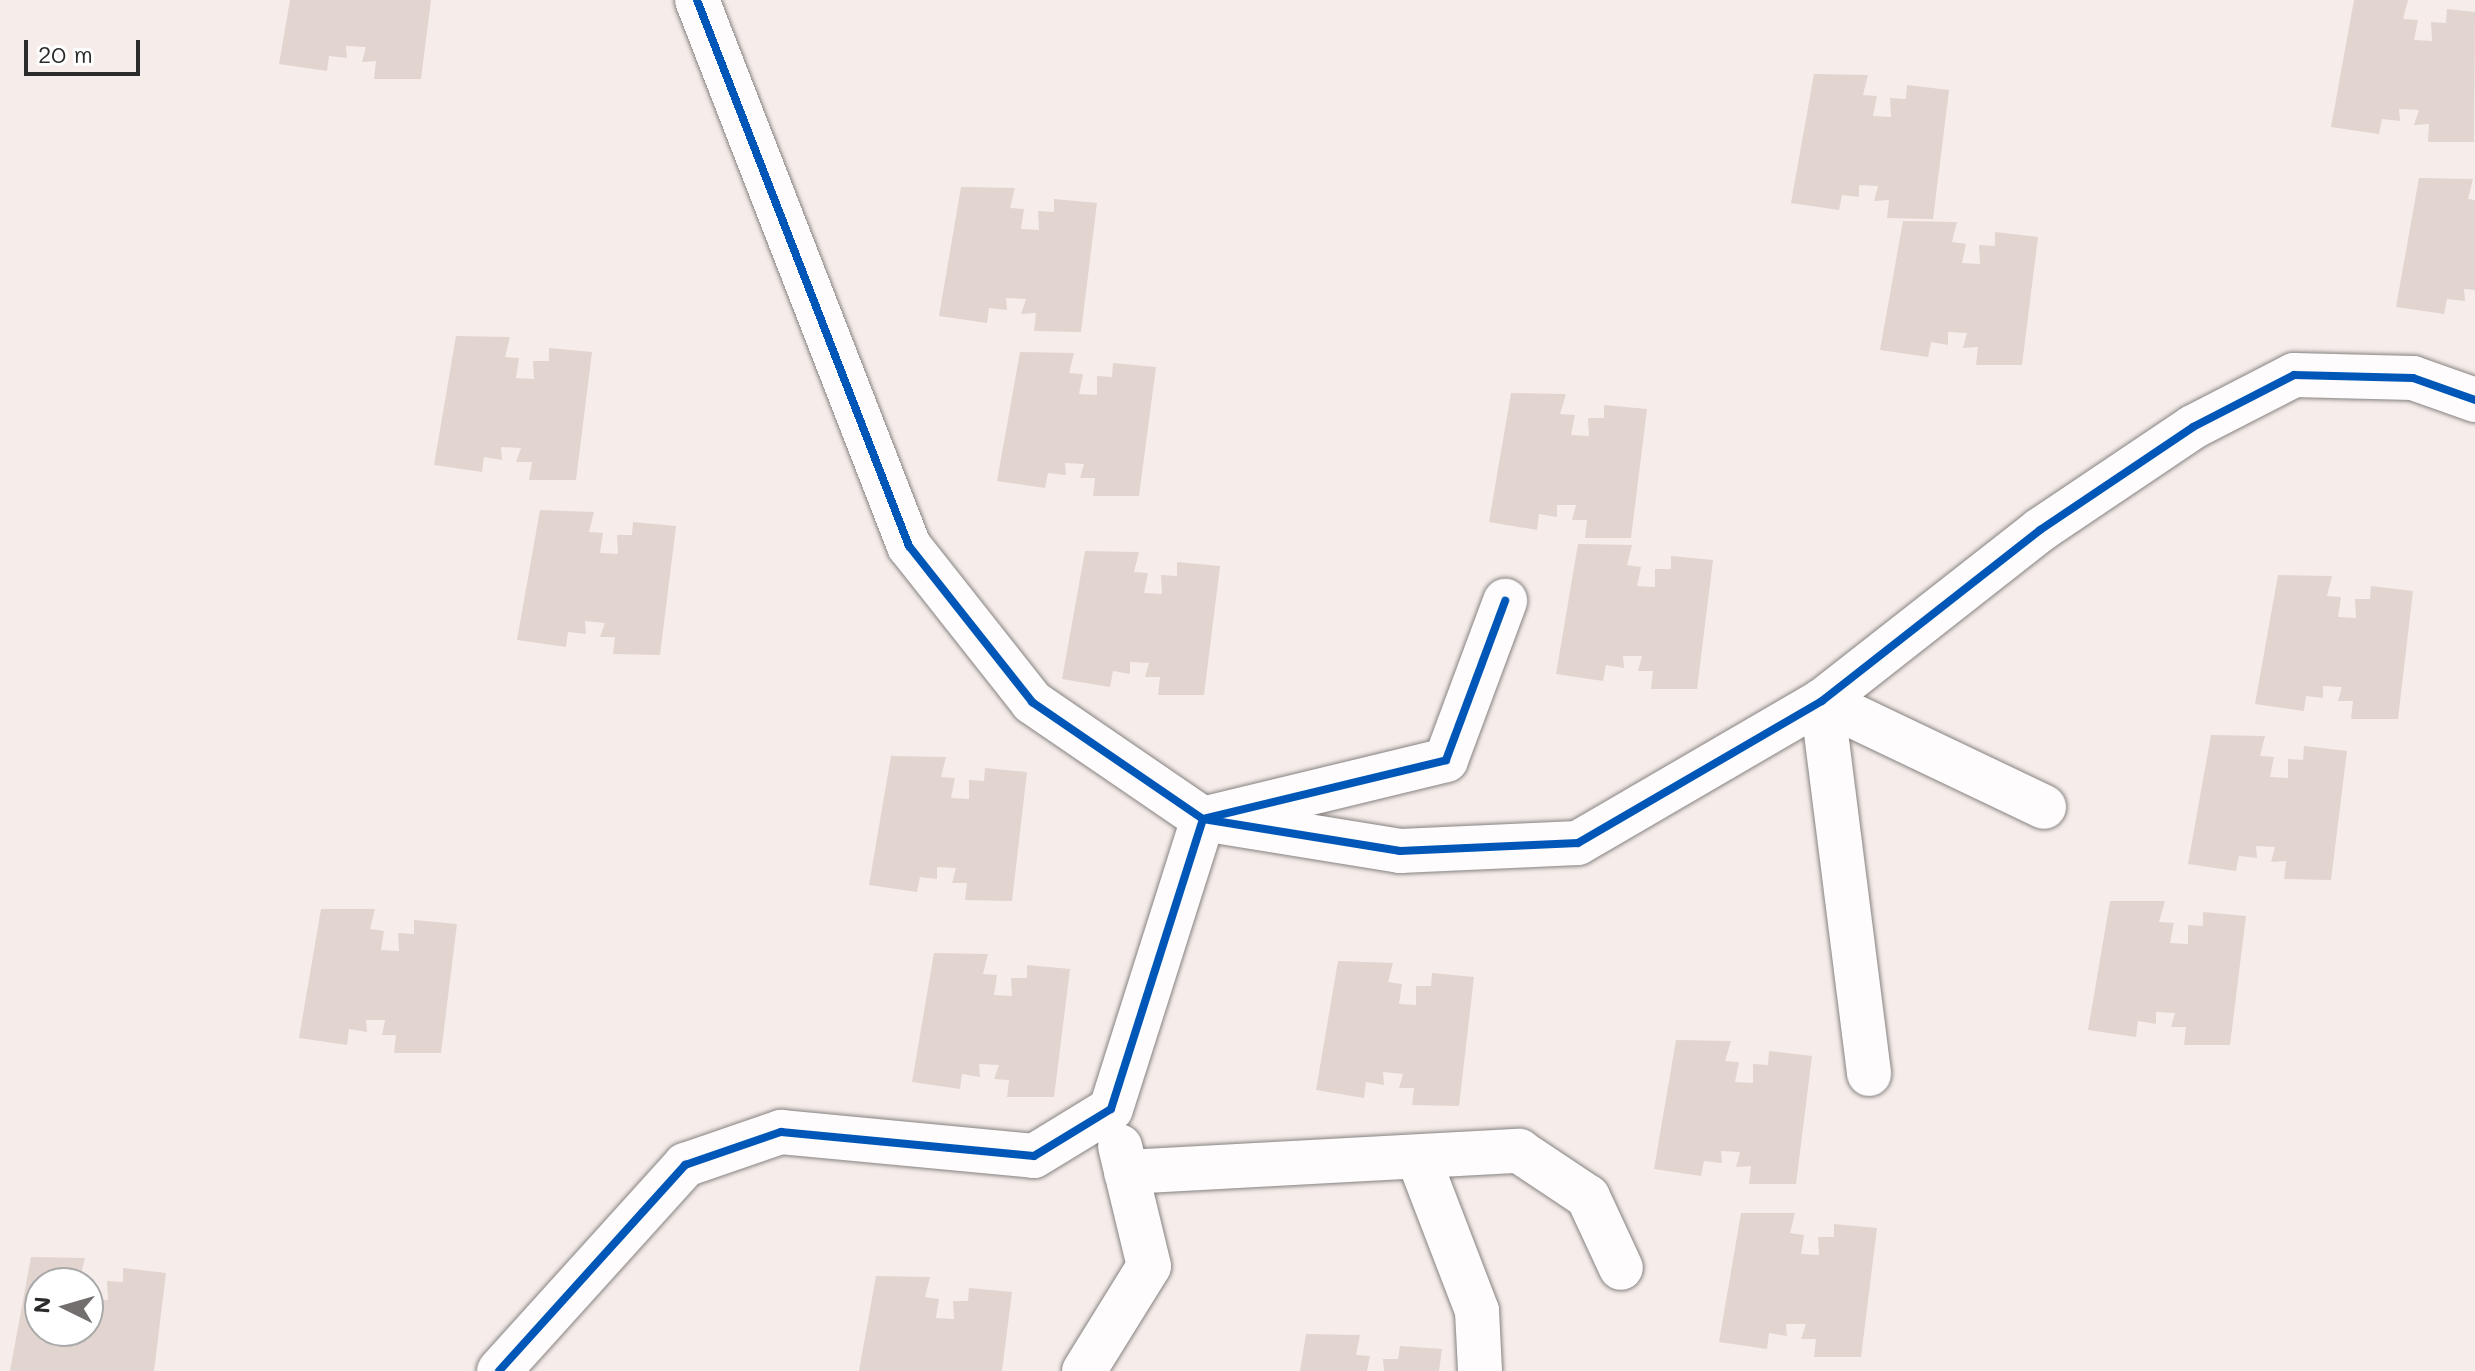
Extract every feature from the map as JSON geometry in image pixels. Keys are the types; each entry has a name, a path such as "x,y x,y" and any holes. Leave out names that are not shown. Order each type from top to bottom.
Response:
{"street":[{"path":"697,0 909,546 1032,702 1203,819 1400,851 1578,843 1822,701 2040,530 2193,427 2294,375 2413,378 2475,400"},
{"path":"1203,819 1446,760 1505,601"},
{"path":"1822,701 2044,807"},
{"path":"1822,701 1869,1074"},
{"path":"1084,1371 1149,1266 1111,1109 1203,819"},
{"path":"499,1371 685,1165 781,1132 1034,1156 1111,1109"},
{"path":"1126,1172 1519,1151 1588,1197 1621,1268"},
{"path":"1418,1157 1477,1311 1480,1371"}],"building":[{"path":"290,0 431,0 421,79 374,79 376,61 362,62 366,47 346,46 347,58 329,56 327,71 279,64"},
{"path":"2354,0 2408,0 2403,19 2418,20 2414,40 2432,41 2431,22 2446,23 2447,9 2475,12 2474,142 2428,142 2429,124 2414,125 2419,110 2399,109 2400,121 2382,119 2379,134 2331,127"},
{"path":"1814,74 1868,75 1863,95 1877,96 1873,116 1891,117 1890,98 1906,99 1907,85 1949,90 1933,219 1887,218 1889,200 1874,201 1878,186 1859,185 1859,197 1842,195 1839,210 1791,203"},
{"path":"2419,178 2473,179 2468,199 2475,200 2475,290 2464,289 2465,301 2447,299 2444,314 2396,307"},
{"path":"961,187 1015,188 1010,208 1024,209 1021,229 1039,230 1038,211 1054,212 1054,199 1097,203 1081,332 1034,331 1036,313 1021,314 1026,299 1006,298 1007,310 989,308 987,323 939,316"},
{"path":"1903,221 1957,222 1952,242 1966,244 1962,263 1980,264 1979,245 1995,246 1995,232 2038,237 2022,365 1976,365 1978,347 1963,348 1967,333 1948,332 1948,345 1931,342 1928,357 1880,350"},
{"path":"456,336 510,337 505,357 519,358 516,378 534,379 533,361 549,361 549,348 592,352 576,480 529,480 532,462 516,462 521,448 501,447 502,460 484,457 482,472 434,465"},
{"path":"1020,352 1074,353 1069,373 1083,374 1079,394 1097,395 1097,376 1112,377 1113,363 1156,367 1139,496 1093,496 1095,478 1080,478 1084,464 1065,463 1066,475 1048,473 1045,488 997,481"},
{"path":"1511,393 1566,394 1560,414 1575,415 1571,435 1589,436 1588,418 1604,418 1604,405 1647,409 1631,538 1585,538 1587,520 1572,520 1576,505 1557,505 1557,517 1539,514 1537,530 1489,522"},
{"path":"540,510 594,512 589,532 603,533 600,553 618,554 617,535 632,535 633,522 676,526 660,655 613,654 615,637 600,637 605,623 585,621 586,634 568,632 566,647 517,640"},
{"path":"1578,544 1632,545 1627,565 1641,567 1637,586 1655,587 1655,569 1671,569 1671,556 1713,560 1697,689 1651,689 1653,671 1638,671 1642,656 1623,656 1624,668 1606,665 1603,681 1556,674"},
{"path":"1085,551 1139,552 1134,572 1148,573 1144,593 1162,594 1161,575 1177,576 1177,562 1220,566 1204,695 1158,695 1160,677 1145,677 1149,663 1130,662 1130,674 1113,671 1110,687 1062,679"},
{"path":"2278,575 2332,576 2327,596 2341,597 2338,617 2356,618 2355,599 2370,599 2371,586 2413,591 2398,719 2351,719 2353,701 2338,701 2342,687 2323,686 2323,698 2306,696 2304,711 2255,704"},
{"path":"2211,735 2265,736 2260,756 2274,757 2270,777 2288,778 2288,759 2303,760 2304,746 2347,751 2331,880 2284,879 2286,861 2271,862 2275,847 2256,846 2257,858 2239,856 2236,871 2188,864"},
{"path":"891,756 946,757 941,777 955,778 951,798 969,799 969,780 984,781 985,768 1027,772 1012,901 965,900 967,883 952,883 956,868 937,867 937,879 920,877 917,892 869,885"},
{"path":"2110,901 2165,901 2159,922 2174,923 2170,943 2188,944 2188,925 2203,926 2203,912 2246,916 2230,1045 2184,1045 2186,1027 2171,1027 2175,1013 2156,1012 2156,1024 2138,1021 2136,1037 2088,1030"},
{"path":"321,909 375,909 370,929 384,931 381,950 399,951 398,933 414,934 414,920 457,924 441,1053 394,1053 396,1035 382,1035 385,1020 366,1020 367,1032 349,1029 347,1045 299,1038"},
{"path":"934,953 988,954 983,974 997,975 994,995 1012,996 1011,978 1027,978 1027,965 1070,969 1054,1097 1007,1097 1009,1080 994,1079 999,1065 979,1064 980,1077 962,1074 960,1089 912,1082"},
{"path":"1338,961 1393,963 1388,982 1402,984 1399,1004 1416,1005 1416,986 1431,986 1432,973 1474,977 1459,1106 1412,1105 1414,1088 1399,1088 1403,1074 1383,1072 1384,1085 1366,1082 1364,1098 1316,1090"},
{"path":"1676,1040 1731,1041 1725,1061 1739,1062 1735,1082 1753,1083 1753,1064 1768,1065 1769,1051 1812,1056 1796,1184 1749,1184 1751,1166 1736,1167 1740,1152 1721,1151 1722,1163 1704,1161 1701,1176 1654,1169"},
{"path":"1741,1213 1795,1213 1790,1233 1804,1235 1801,1254 1819,1255 1818,1237 1834,1237 1834,1224 1877,1228 1861,1357 1814,1357 1816,1339 1801,1339 1806,1324 1786,1324 1787,1336 1769,1333 1767,1349 1719,1342"},
{"path":"31,1257 85,1258 83,1267 29,1267"},
{"path":"123,1268 166,1273 154,1371 10,1371 24,1295 24,1347 104,1347 107,1281 123,1282"},
{"path":"876,1276 930,1277 925,1297 939,1299 936,1318 954,1319 953,1301 968,1301 969,1288 1012,1292 1002,1371 859,1371"},
{"path":"1306,1334 1360,1335 1356,1355 1370,1356 1367,1371 1300,1371"},
{"path":"1400,1346 1442,1349 1439,1371 1384,1371 1383,1359 1398,1359"}],"cycle path":[{"path":"697,0 909,546 1032,702 1203,819 1446,760 1505,601"},
{"path":"499,1371 685,1165 781,1132 1034,1156 1111,1109 1203,819 1400,851 1578,843 1822,701 2040,530 2193,427 2294,375 2413,378 2475,400"}]}
